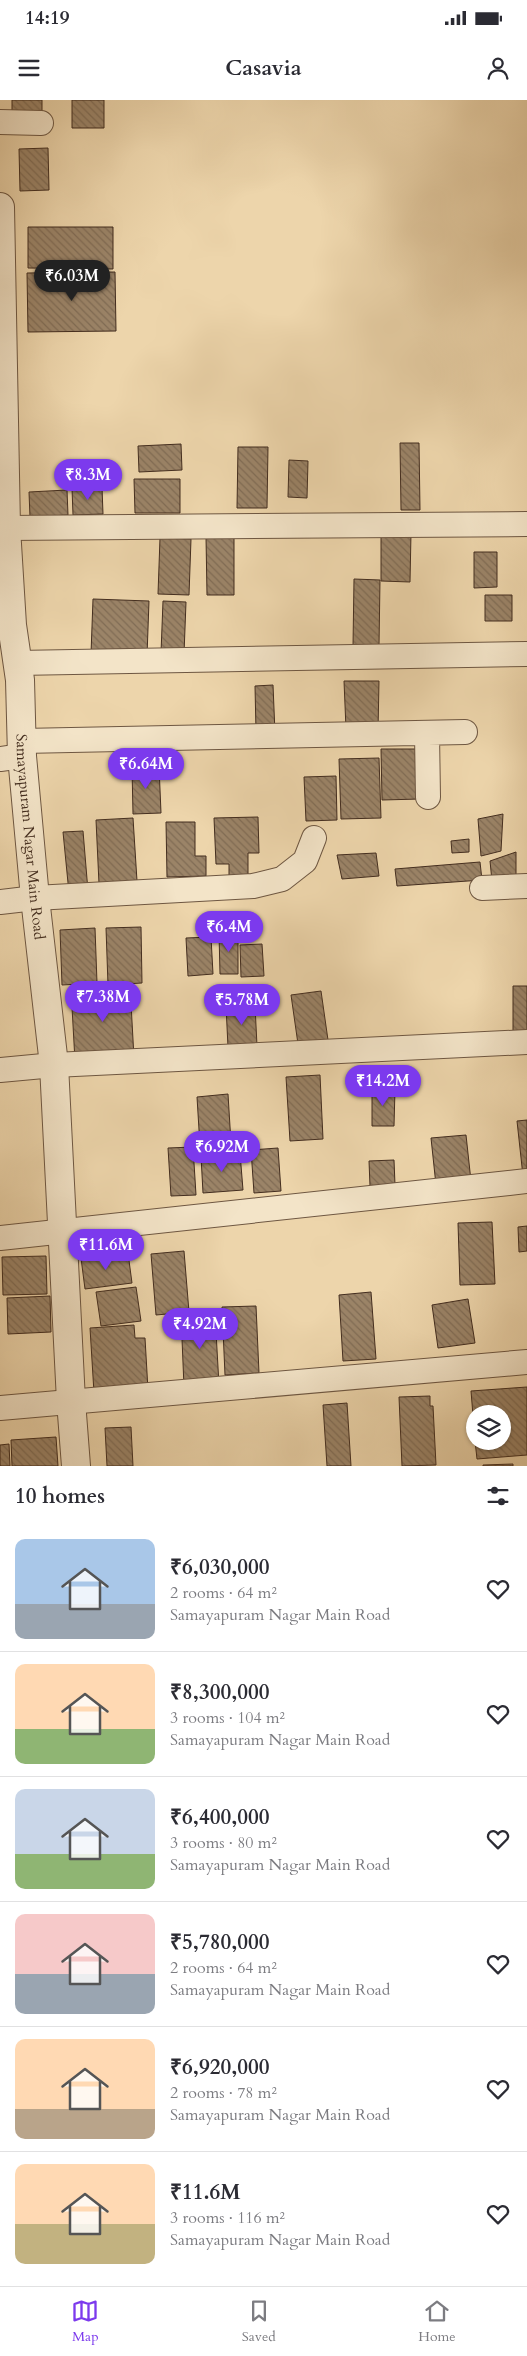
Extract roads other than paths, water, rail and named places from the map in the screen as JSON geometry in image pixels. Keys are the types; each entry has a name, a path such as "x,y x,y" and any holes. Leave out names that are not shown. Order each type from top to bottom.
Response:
{"street":[{"path":"0,122 41,123"},
{"name":"Samayapuram Nagar Main Road","path":"0,208 6,528 5,606 17,663 15,752 35,898 54,1066 76,1466"},
{"path":"6,528 527,524"},
{"path":"17,663 527,654"},
{"path":"15,752 465,732"},
{"path":"427,734 428,797"},
{"path":"0,902 35,898 253,886 282,878 305,861 314,838"},
{"path":"482,888 527,886"},
{"path":"0,1070 527,1042"},
{"path":"0,1238 527,1181"},
{"path":"0,1408 527,1362"}]}
